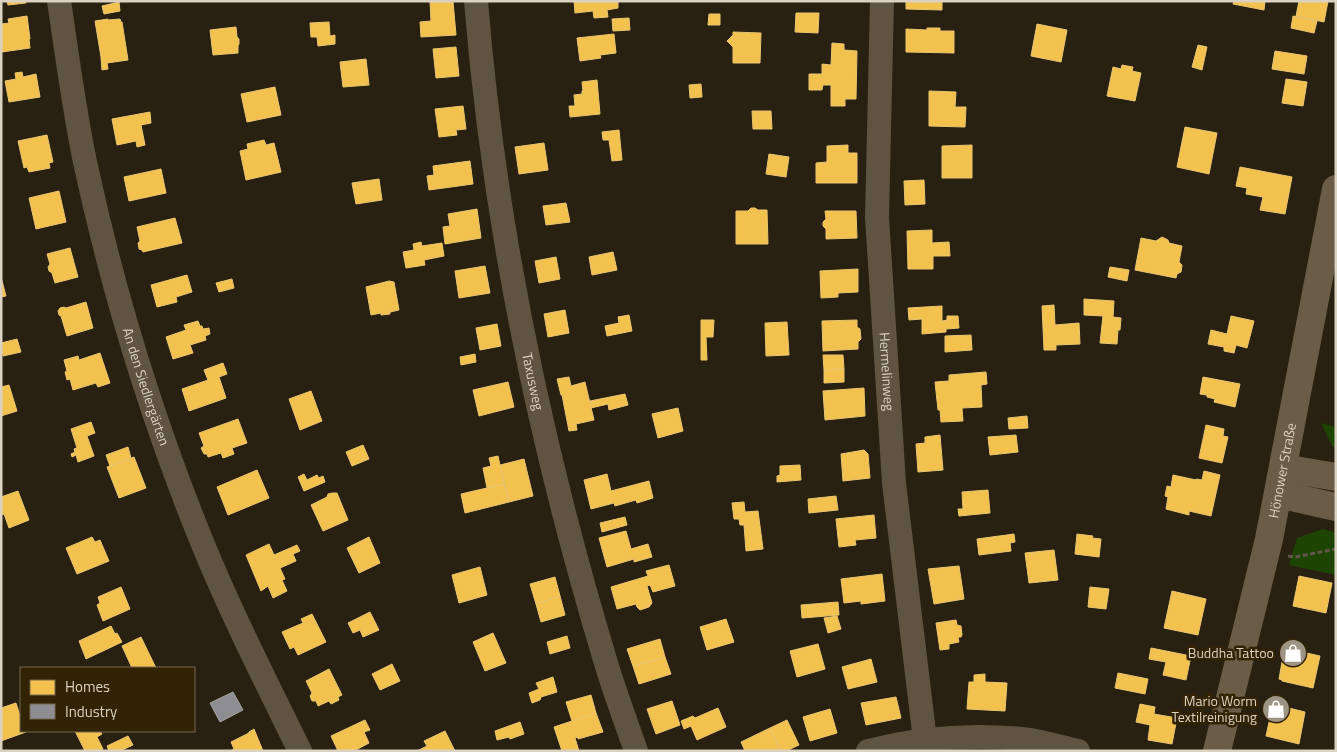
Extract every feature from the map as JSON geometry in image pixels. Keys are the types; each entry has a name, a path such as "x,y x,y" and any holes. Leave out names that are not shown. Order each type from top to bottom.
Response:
{"main road":[{"name":"Hönower Straße","path":"1218,751 1269,539 1336,189"},
{"path":"1283,468 1336,477"},
{"path":"1278,494 1336,507"}],"street":[{"name":"An den Siedlergärten","path":"59,1 85,163 110,267 149,397 193,518 224,595 300,751"},
{"name":"Taxusweg","path":"476,1 488,119 506,247 525,346 578,567 607,665 636,751"},
{"name":"Hermelinweg","path":"882,1 877,217 894,483 925,740"},
{"path":"868,751 925,740 980,738 1023,739 1078,751"}],"path":[{"path":"1288,556 1295,557 1336,549"}],"green space":[{"path":"1321,423 1336,427 1336,448 1332,446"},
{"path":"1323,529 1336,533 1336,575 1289,565 1297,538"}],"building: Homes":[{"path":"7,1 26,1 26,3 8,5"},
{"path":"430,1 453,1 456,35 421,37 420,22 431,21"},
{"path":"574,1 618,1 618,8 607,10 608,17 594,18 593,11 575,13"},
{"path":"906,1 942,1 942,10 906,9"},
{"path":"1234,1 1265,1 1264,10 1233,4"},
{"path":"1299,1 1328,1 1324,22 1296,16"},
{"path":"119,2 120,11 104,14 102,6"},
{"path":"796,13 819,13 818,33 795,32"},
{"path":"709,14 720,14 720,25 708,25"},
{"path":"27,16 30,48 2,52 1,24 9,23 8,19"},
{"path":"1293,16 1317,21 1314,33 1291,28"},
{"path":"629,18 630,30 613,31 612,19"},
{"path":"120,19 122,22 128,60 107,63 108,69 102,70 95,21"},
{"path":"329,22 330,36 335,35 335,44 318,46 317,37 311,37 310,23"},
{"path":"1037,24 1067,30 1061,62 1031,56"},
{"path":"236,27 239,39 238,53 213,55 210,30"},
{"path":"927,28 940,28 940,31 954,31 954,53 906,52 906,29 927,30"},
{"path":"733,32 761,33 760,63 733,63 733,47 727,41 733,35"},
{"path":"614,34 616,53 600,55 601,58 580,61 577,38"},
{"path":"832,43 844,44 844,50 857,51 856,99 845,99 845,106 831,106 831,85 823,85 822,90 809,90 809,74 822,74 822,64 831,65"},
{"path":"1198,45 1207,47 1202,70 1192,67"},
{"path":"456,47 459,76 436,78 433,49"},
{"path":"1275,51 1307,56 1304,74 1272,69"},
{"path":"366,59 369,85 343,87 340,62"},
{"path":"1122,65 1133,67 1132,71 1141,73 1135,101 1107,96 1113,67 1121,69"},
{"path":"22,72 23,77 36,74 40,97 9,102 5,81 16,79 15,73"},
{"path":"1286,79 1307,82 1303,106 1282,103"},
{"path":"597,80 600,114 570,117 569,106 575,106 574,95 582,94 582,82"},
{"path":"701,84 702,97 690,98 689,85"},
{"path":"275,87 281,115 247,122 241,94"},
{"path":"929,91 956,92 955,107 966,107 965,127 929,126"},
{"path":"463,106 466,129 456,130 457,135 439,137 435,109"},
{"path":"752,111 771,111 772,129 753,129"},
{"path":"150,112 151,123 141,125 145,145 137,147 136,141 117,145 112,119"},
{"path":"1185,127 1217,133 1209,174 1177,167"},
{"path":"619,130 622,160 612,161 609,140 603,140 602,132"},
{"path":"47,135 53,162 49,163 50,168 29,172 27,167 24,168 18,141"},
{"path":"264,140 266,145 274,143 281,172 246,180 240,151 248,149 247,144"},
{"path":"544,143 548,170 519,174 515,147"},
{"path":"848,145 848,153 857,153 857,183 816,183 816,163 827,162 827,146"},
{"path":"972,145 972,178 942,178 942,146"},
{"path":"769,154 789,157 786,177 766,174"},
{"path":"470,161 473,184 429,190 427,176 434,175 433,166"},
{"path":"1240,167 1292,177 1285,214 1260,210 1263,197 1246,194 1247,188 1236,186"},
{"path":"161,169 166,193 129,201 124,177"},
{"path":"379,179 382,200 356,204 352,183"},
{"path":"924,180 925,204 905,205 904,181"},
{"path":"59,191 66,222 36,229 29,198"},
{"path":"566,203 570,222 546,225 543,206"},
{"path":"751,208 767,210 768,244 736,244 736,211 748,211"},
{"path":"477,209 481,238 445,244 443,227 450,226 448,214"},
{"path":"825,211 856,211 857,238 826,239 826,229 823,226 823,222 826,219"},
{"path":"175,218 182,243 143,252 139,249 138,243 140,241 137,227"},
{"path":"932,230 932,243 949,242 950,256 933,256 933,269 908,269 907,231"},
{"path":"1162,237 1168,240 1169,243 1182,246 1179,262 1182,265 1181,272 1177,274 1176,278 1135,270 1141,238 1156,241"},
{"path":"421,242 422,246 442,243 444,256 424,260 425,265 406,268 403,252 414,250 413,244"},
{"path":"70,248 78,277 55,283 52,273 49,271 48,267 50,264 47,254"},
{"path":"613,252 617,270 592,275 589,257"},
{"path":"556,257 560,279 539,283 535,261"},
{"path":"485,266 490,293 459,298 455,271"},
{"path":"1110,267 1129,270 1127,281 1108,277"},
{"path":"858,269 858,292 838,293 838,297 821,298 820,271"},
{"path":"187,275 192,292 176,297 177,302 157,307 151,285"},
{"path":"1,277 6,296 1,297"},
{"path":"232,279 234,288 219,292 216,283"},
{"path":"389,281 394,282 399,310 390,312 390,314 371,315 366,287"},
{"path":"1084,299 1114,301 1113,317 1121,318 1117,344 1100,343 1103,316 1084,315"},
{"path":"86,302 93,328 67,336 58,311 60,308"},
{"path":"1054,305 1055,325 1079,323 1080,344 1056,345 1056,350 1044,350 1042,306"},
{"path":"942,306 942,321 947,320 947,316 958,316 959,328 946,329 946,332 922,334 922,319 909,320 908,308"},
{"path":"565,310 569,333 548,337 544,314"},
{"path":"629,315 632,331 607,336 605,326 619,323 618,317"},
{"path":"1231,316 1254,321 1247,348 1236,345 1234,353 1224,351 1224,347 1208,344 1211,330 1227,334"},
{"path":"701,320 714,320 713,337 706,337 707,360 701,360"},
{"path":"857,320 861,339 858,342 858,349 823,351 822,321"},
{"path":"198,321 203,329 209,328 210,334 205,336 206,340 190,345 193,353 173,359 166,337 186,330 184,325"},
{"path":"787,322 789,355 766,356 765,323"},
{"path":"497,324 501,346 480,350 476,328"},
{"path":"971,335 972,350 945,352 945,336"},
{"path":"17,339 21,352 3,356 1,343"},
{"path":"100,353 110,383 98,387 96,383 73,390 70,379 67,380 64,360 78,356 79,360"},
{"path":"475,354 476,362 461,365 460,357"},
{"path":"823,355 843,355 844,369 824,370"},
{"path":"223,363 227,374 219,377 226,398 189,411 182,389 208,380 204,370"},
{"path":"844,369 844,382 824,383 824,370"},
{"path":"986,372 987,384 981,385 982,407 962,408 963,421 941,422 935,382 949,381 949,375"},
{"path":"569,377 571,386 585,382 594,420 576,424 577,430 569,431 557,379"},
{"path":"1203,377 1240,384 1235,407 1214,402 1215,399 1200,394"},
{"path":"508,382 514,407 479,416 473,390"},
{"path":"9,385 17,411 1,416 1,387"},
{"path":"864,388 865,416 825,420 823,391"},
{"path":"311,391 322,421 300,430 289,399"},
{"path":"625,394 628,405 609,410 608,404 591,408 590,401"},
{"path":"678,408 683,431 658,438 652,414"},
{"path":"1027,416 1028,428 1009,429 1008,418"},
{"path":"238,419 247,443 232,448 234,454 223,458 221,453 208,457 207,454 204,454 201,448 204,446 199,433"},
{"path":"91,422 95,433 87,436 94,456 78,462 76,455 72,457 71,454 77,448 71,429"},
{"path":"1206,425 1224,429 1223,436 1228,437 1222,463 1199,458"},
{"path":"940,435 943,470 918,472 916,444 925,443 925,437"},
{"path":"1016,435 1018,452 990,455 988,437"},
{"path":"363,445 369,459 352,466 346,452"},
{"path":"128,447 131,458 110,466 106,455"},
{"path":"864,450 868,454 870,478 843,481 841,454"},
{"path":"498,456 504,484 487,488 483,468 491,466 489,458"},
{"path":"134,457 146,488 119,498 107,467"},
{"path":"524,459 533,496 509,502 500,465"},
{"path":"800,465 801,480 777,482 777,476 780,475 780,466"},
{"path":"257,470 269,498 228,515 217,487"},
{"path":"1204,471 1220,475 1211,516 1189,511 1189,515 1166,509 1168,497 1165,496 1167,486 1171,487 1173,475 1202,480"},
{"path":"304,474 307,480 317,475 319,478 323,476 325,482 304,491 298,477"},
{"path":"607,474 611,491 649,481 653,498 637,503 636,500 615,506 614,503 591,509 584,480"},
{"path":"504,484 509,502 465,513 461,494"},
{"path":"988,490 990,513 959,516 958,509 963,509 962,492"},
{"path":"18,491 29,520 9,528 4,514 1,515 1,497"},
{"path":"332,493 337,493 348,520 323,531 311,505"},
{"path":"836,496 838,510 809,513 808,499"},
{"path":"744,502 745,512 758,511 763,549 746,551 744,525 740,525 739,519 734,519 732,503"},
{"path":"874,515 876,538 855,540 856,545 839,547 836,519"},
{"path":"625,517 627,525 602,532 600,523"},
{"path":"626,531 631,549 648,544 652,557 634,562 634,559 607,567 599,538"},
{"path":"1014,534 1015,542 1010,543 1011,551 979,555 977,539"},
{"path":"1077,534 1101,539 1099,557 1075,554"},
{"path":"92,537 95,542 100,540 109,561 77,574 66,548"},
{"path":"369,537 380,563 359,573 347,548"},
{"path":"269,544 274,555 297,545 300,551 293,554 296,561 280,568 285,579 282,580 287,591 273,598 268,586 261,591 246,555"},
{"path":"1054,550 1058,580 1029,583 1025,553"},
{"path":"669,565 675,586 653,592 650,585 647,586 652,603 649,607 640,610 636,604 617,609 611,587 648,576 646,571"},
{"path":"959,566 964,599 934,604 928,569"},
{"path":"480,567 487,595 459,603 452,575"},
{"path":"882,574 885,601 861,604 861,601 844,603 841,579"},
{"path":"1299,576 1332,583 1326,613 1293,606"},
{"path":"555,577 560,596 536,604 530,584"},
{"path":"121,587 130,609 103,621 97,605 100,603 98,597"},
{"path":"1090,587 1109,589 1106,609 1088,607"},
{"path":"1172,591 1206,599 1198,635 1164,628"},
{"path":"560,596 565,615 541,622 536,604"},
{"path":"838,602 839,615 802,618 801,605"},
{"path":"370,612 379,630 363,637 360,630 353,633 348,623"},
{"path":"312,614 326,642 298,655 294,647 290,649 282,632 303,623 301,619"},
{"path":"837,616 841,629 828,633 824,618"},
{"path":"726,619 734,642 707,650 700,627"},
{"path":"956,620 957,625 961,626 962,635 958,637 959,642 949,644 949,649 940,650 936,623"},
{"path":"111,626 122,642 86,659 79,641"},
{"path":"493,633 506,663 485,671 473,642"},
{"path":"567,636 570,648 550,654 547,642"},
{"path":"141,637 156,667 132,667 122,646"},
{"path":"660,639 665,657 633,666 627,649"},
{"path":"818,644 825,669 797,677 790,651"},
{"path":"1151,648 1191,656 1186,680 1163,675 1166,662 1149,659"},
{"path":"1289,649 1320,656 1313,688 1279,679 1282,662 1286,663"},
{"path":"665,657 671,674 639,684 633,666"},
{"path":"871,659 877,682 848,689 842,667"},
{"path":"392,664 400,681 380,690 372,674"},
{"path":"329,669 342,695 338,697 339,700 331,704 329,701 318,706 316,701 312,701 310,696 312,693 306,681"},
{"path":"1118,673 1148,679 1145,694 1115,688"},
{"path":"985,674 985,682 1007,683 1005,711 967,709 969,682 974,682 974,675"},
{"path":"553,677 557,692 541,697 540,700 532,703 529,693 539,689 536,683"},
{"path":"591,695 596,713 572,721 566,702"},
{"path":"896,697 901,718 866,725 861,703"},
{"path":"672,701 680,725 656,734 647,709"},
{"path":"16,703 20,716 20,732 26,732 1,741 1,708"},
{"path":"1140,704 1155,707 1154,714 1177,718 1172,744 1148,740 1150,725 1136,722"},
{"path":"1273,704 1305,712 1299,744 1266,736"},
{"path":"718,708 726,727 697,740 691,726 684,729 681,721 693,716 695,718"},
{"path":"830,709 837,733 810,741 803,717"},
{"path":"596,713 603,732 578,739 578,737 575,738 579,751 562,751 554,727"},
{"path":"365,720 370,730 364,732 369,743 354,751 338,751 331,736"},
{"path":"787,720 799,745 786,751 781,751 770,728"},
{"path":"520,722 524,734 510,739 509,737 497,740 495,731"},
{"path":"770,728 781,751 745,751 741,742"},
{"path":"254,729 263,751 230,751 234,749 231,742"},
{"path":"445,731 455,751 417,751 427,746 424,741"},
{"path":"76,732 101,732 102,734 97,737 103,749 99,751 85,751"},
{"path":"128,736 133,745 120,751 109,751 107,746"}],"building: Industry":[{"path":"233,692 243,710 220,722 210,703"}],"place":[{"name":"Buddha Tattoo","path":"1293,653"},
{"name":"Mario Worm Textilreinigung","path":"1276,709"}]}
